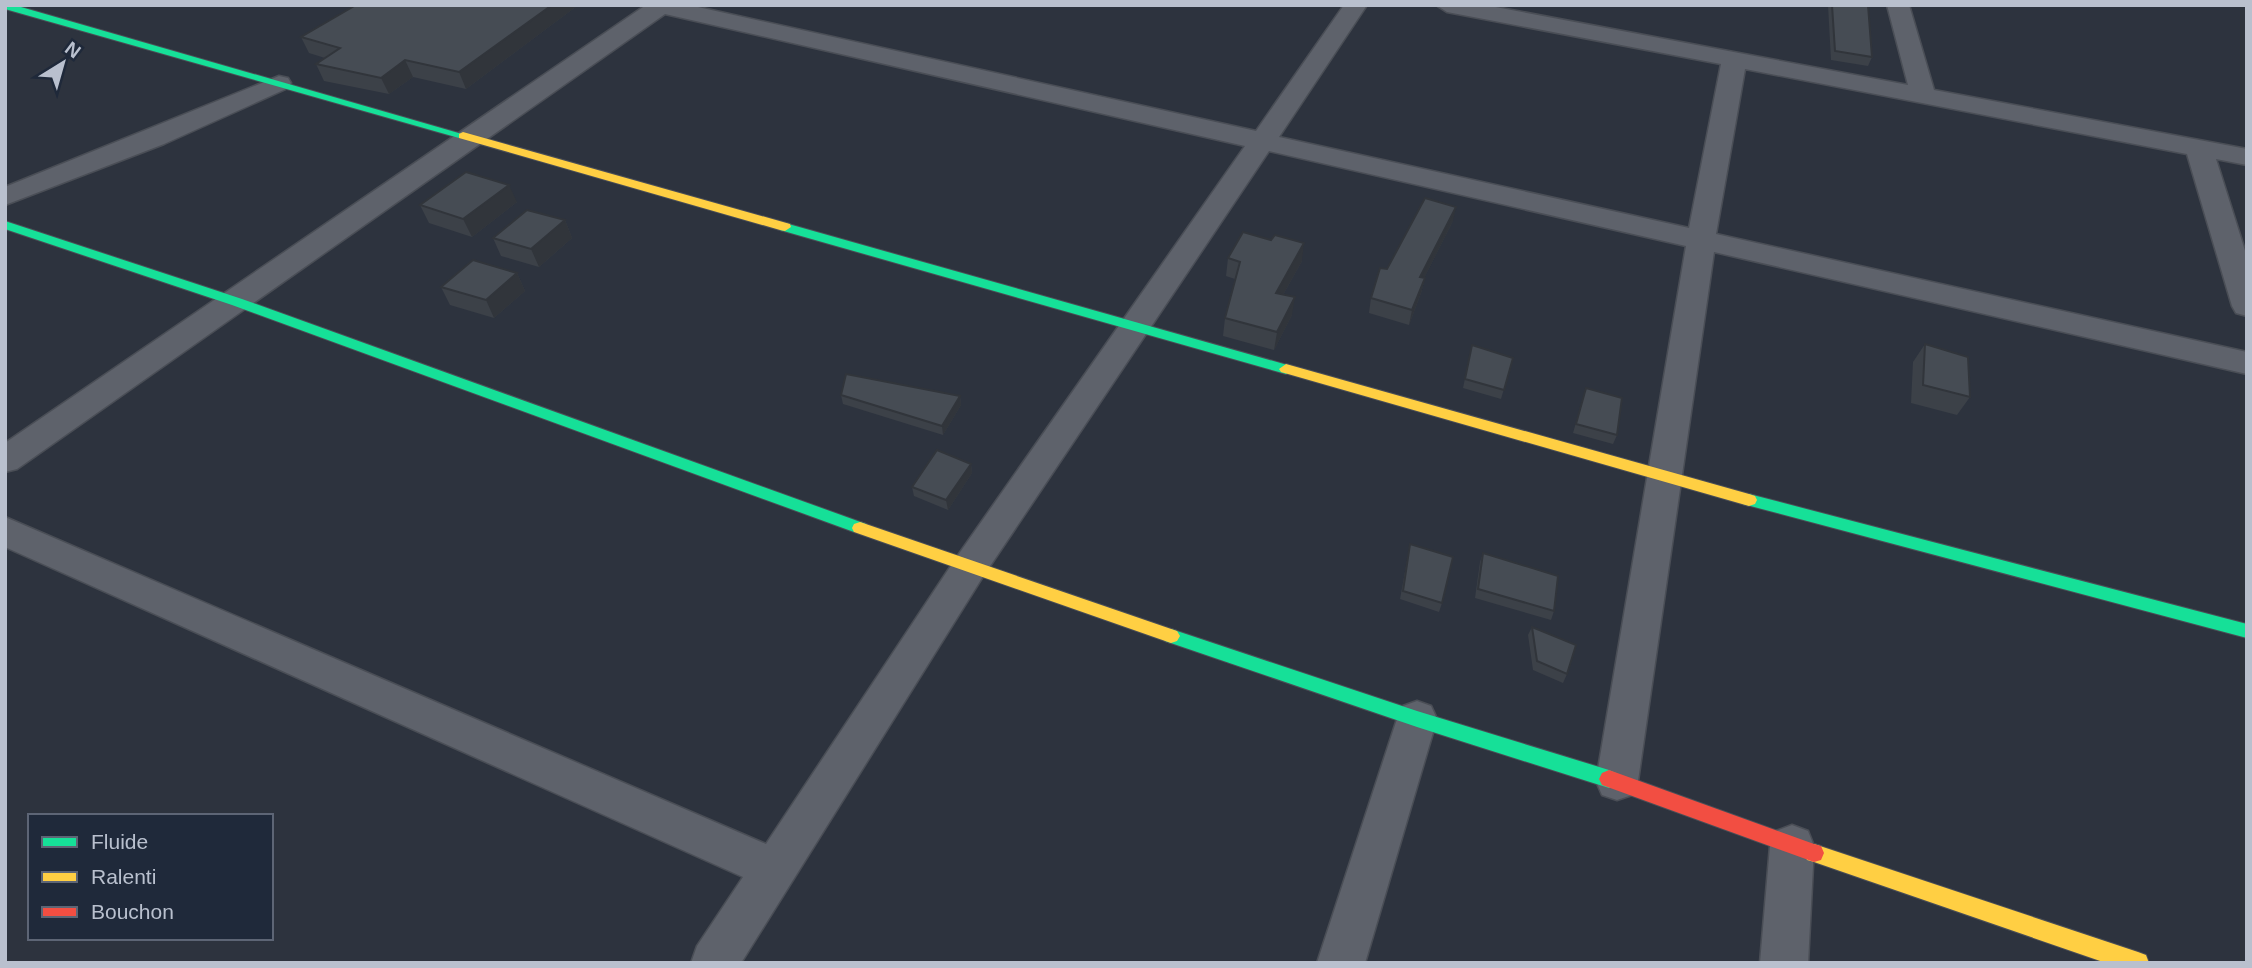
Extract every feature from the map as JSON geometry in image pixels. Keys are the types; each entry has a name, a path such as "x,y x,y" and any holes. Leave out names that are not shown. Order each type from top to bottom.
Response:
{"street":[{"path":"714,963 969,568 1356,5"},
{"path":"1447,5 2247,157"},
{"path":"1578,30 1579,5"},
{"path":"1899,5 1923,96"},
{"path":"5,6 1842,526 2247,631"},
{"path":"5,460 237,302 660,6 2247,363"},
{"path":"1617,781 1700,240 1734,60"},
{"path":"5,197 144,143 279,83"},
{"path":"2199,148 2247,306"},
{"path":"5,225 237,302 969,568 1417,719 1617,781 1792,846 2138,963"},
{"path":"5,531 774,869"},
{"path":"1341,963 1417,719"},
{"path":"1784,963 1792,846"}],"building":[{"path":"356,5 552,5 459,72 405,60 381,78 316,64 340,48 301,37"},
{"path":"1832,5 1868,5 1872,57 1835,51"},
{"path":"466,172 509,185 463,219 420,205"},
{"path":"1425,198 1456,207 1420,277 1425,278 1412,310 1371,298 1380,268 1387,269"},
{"path":"527,210 565,220 531,249 493,238"},
{"path":"1243,232 1271,240 1275,235 1304,243 1276,293 1295,297 1277,332 1225,318 1240,262 1228,258"},
{"path":"473,260 517,273 486,300 441,287"},
{"path":"1925,344 1968,357 1970,397 1923,385"},
{"path":"1472,345 1513,358 1504,390 1465,379"},
{"path":"846,374 960,396 942,426 841,395"},
{"path":"1586,388 1622,398 1617,435 1576,424"},
{"path":"937,450 971,464 946,500 912,487"},
{"path":"1410,544 1453,557 1442,603 1403,591"},
{"path":"1483,553 1558,576 1554,611 1478,589"},
{"path":"1532,627 1576,645 1567,674 1537,661"}],"traffic: fast":[{"path":"5,6 463,136"},
{"path":"5,225 237,302 860,528"},
{"path":"785,227 1286,369"},
{"path":"1749,500 2247,631"},
{"path":"1171,636 1417,719 1609,779"}],"traffic: slow":[{"path":"463,136 785,227"},
{"path":"1286,369 1749,500"},
{"path":"860,528 1171,636"},
{"path":"1814,853 2138,963"}],"traffic: jam":[{"path":"1609,779 1814,853"}]}
